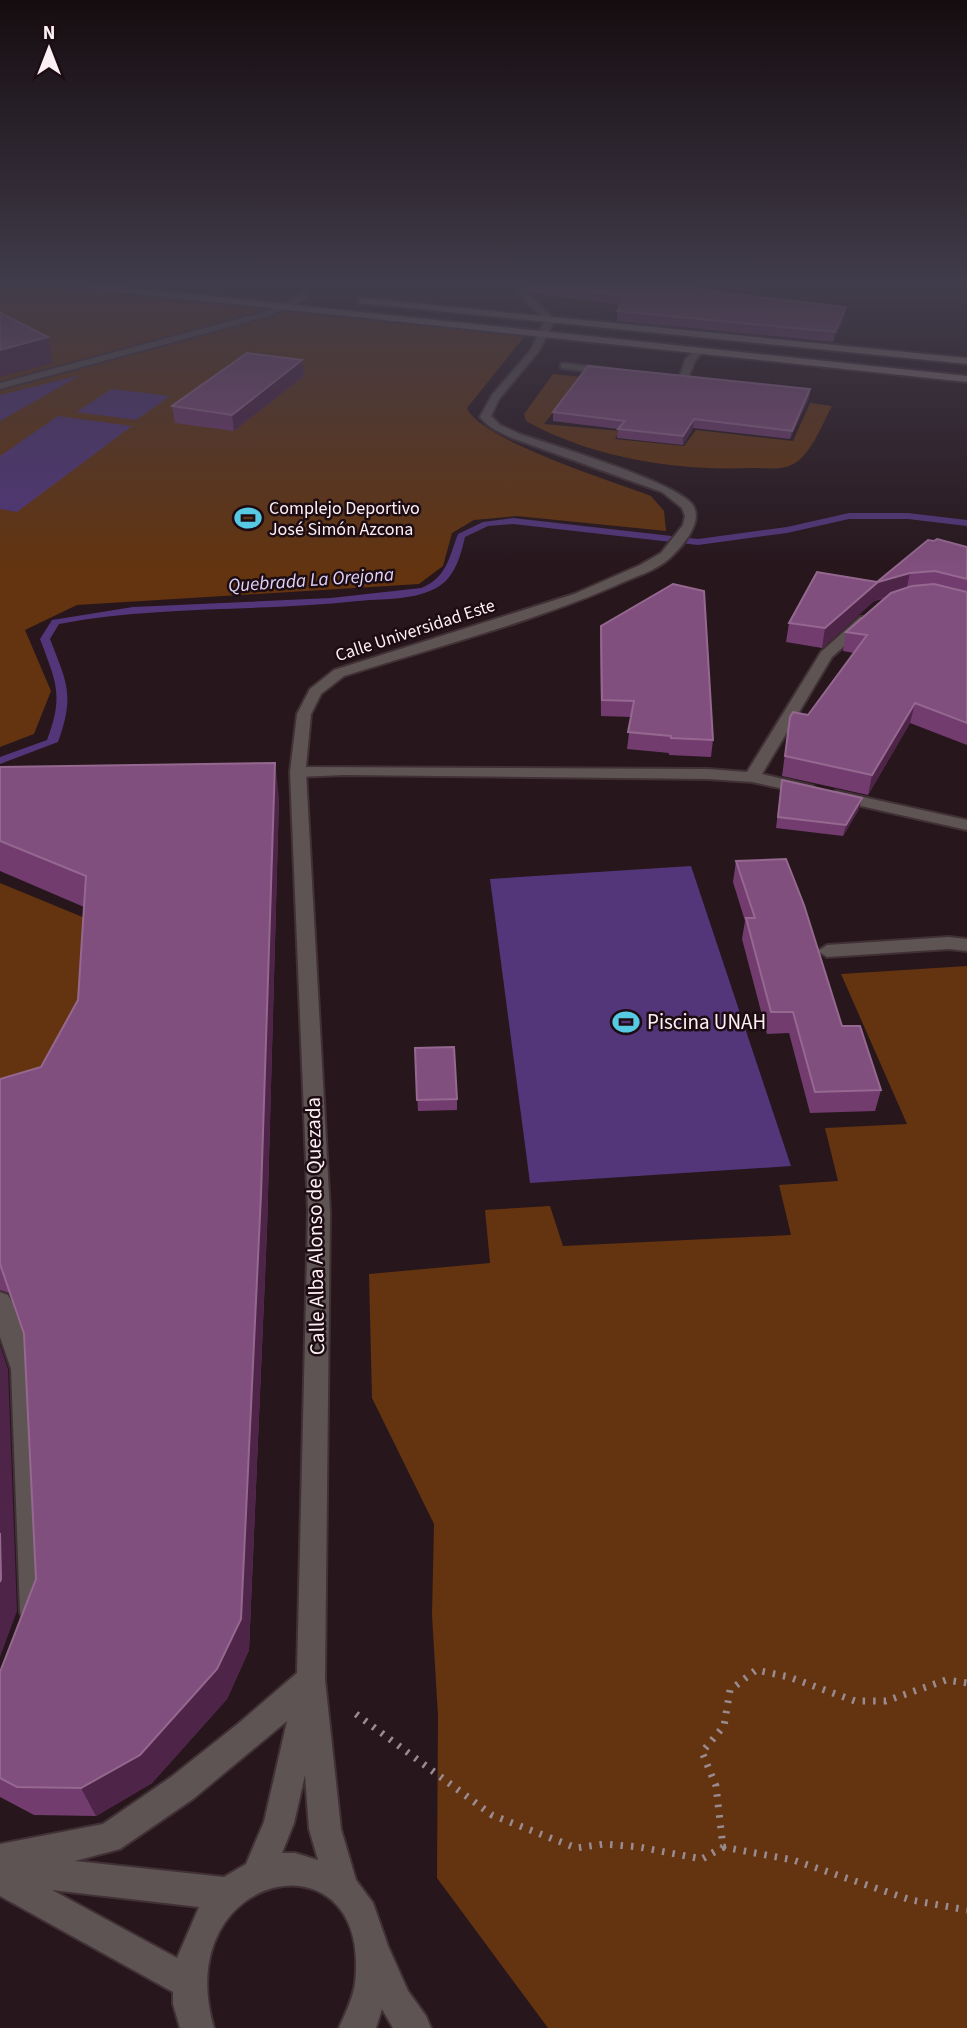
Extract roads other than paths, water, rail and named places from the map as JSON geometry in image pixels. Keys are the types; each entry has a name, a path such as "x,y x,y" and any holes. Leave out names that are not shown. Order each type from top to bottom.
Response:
{"street":[{"path":"0,386 20,381"},
{"name":"Calle Universidad Este","path":"299,772 304,714 314,692 339,673 579,597 645,568 665,556 689,526 691,516 687,506 666,490 496,427 485,417 488,406 511,381"},
{"path":"688,381 721,384"},
{"path":"752,777 826,655 881,606"},
{"path":"299,772 524,771 752,777 967,825"},
{"name":"Calle Alba Alonso de Quezada","path":"257,1875 279,1823 311,1680 319,1212 299,772"},
{"path":"827,951 950,943 967,945"},
{"path":"0,1303 23,1368 34,1611 24,1638"},
{"path":"0,1860 109,1838 182,1788 311,1680"},
{"path":"311,1680 325,1829 343,1889 362,1914 372,1948 396,2003 414,2028"},
{"path":"0,1868 230,1894"},
{"path":"197,2028 192,2016 189,1982 195,1949 208,1919 230,1894 257,1875 288,1868 316,1874 343,1889"},
{"path":"0,1879 189,1982"},
{"path":"356,2028 362,2020 372,1984 372,1948"}],"waterway":[{"name":"Quebrada La Orejona","path":"0,761 52,742 63,700 63,689 45,639 55,622 133,610 291,604 423,590 443,579 454,559 461,536 486,524 513,521 698,542 787,530 849,516 908,516 967,523"}],"place":[{"name":"Complejo Deportivo José Simón Azcona","path":"248,518"},
{"name":"Piscina UNAH","path":"626,1022"}]}
